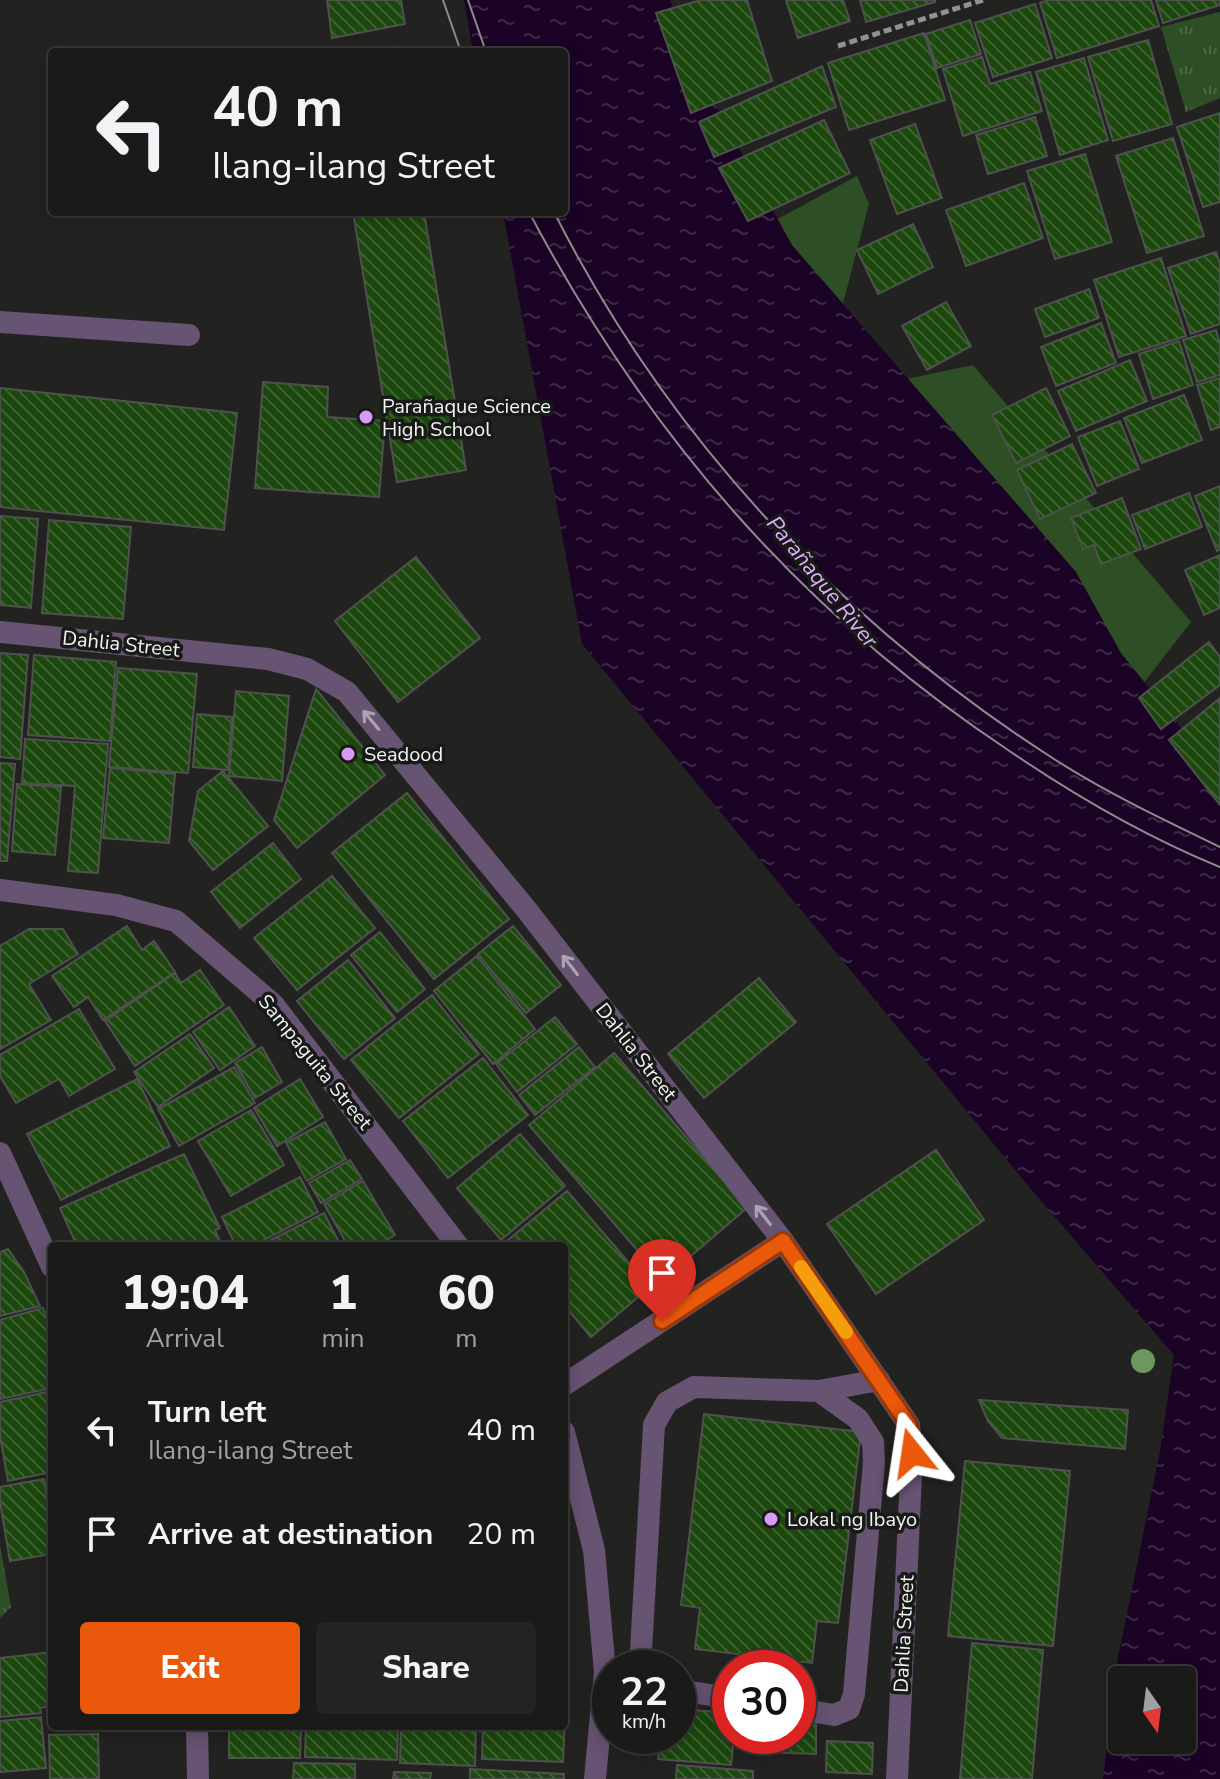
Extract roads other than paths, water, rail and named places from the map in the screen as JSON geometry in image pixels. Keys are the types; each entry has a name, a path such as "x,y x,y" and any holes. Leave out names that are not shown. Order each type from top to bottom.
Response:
{"street":[{"path":"0,322 189,335"},
{"name":"Dahlia Street","path":"0,632 268,659 307,669 347,692 526,909 783,1241 909,1425 912,1453 897,1779"},
{"name":"Sampaguita Street","path":"0,890 116,905 176,921 273,1004 455,1242"},
{"path":"0,1153 48,1258"},
{"path":"568,1382 783,1241"},
{"path":"641,1650 654,1425 667,1402 694,1387 819,1391 879,1380"},
{"path":"816,1712 834,1715 849,1709 854,1694 874,1462 873,1442 858,1419 819,1391"},
{"path":"568,1448 594,1550 605,1672 595,1779"},
{"path":"197,1730 198,1779"}],"water":[{"name":"Parañaque River","path":"464,0 670,0 706,88 792,245 1076,572 1121,653 1220,776 1220,1779 1103,1779 1108,1738 1108,1754 1196,1754 1196,1666 1117,1666 1160,1451 1174,1355 1034,1193 582,644 504,216 568,216 568,48 472,48"}],"tram line":[{"path":"443,0 460,48"},
{"path":"468,0 485,48"},
{"path":"531,216 624,370 677,443 734,512 795,577 861,638 932,696 1008,750 1111,814 1220,867"},
{"path":"556,216 600,295 650,374 706,449 767,519 833,586 902,648 976,706 1054,759 1115,795 1220,847"}],"place":[{"name":"Parañaque Science High School","path":"366,417"},
{"name":"Seadood","path":"348,754"},
{"name":"Lokal ng Ibayo","path":"771,1519"}]}
